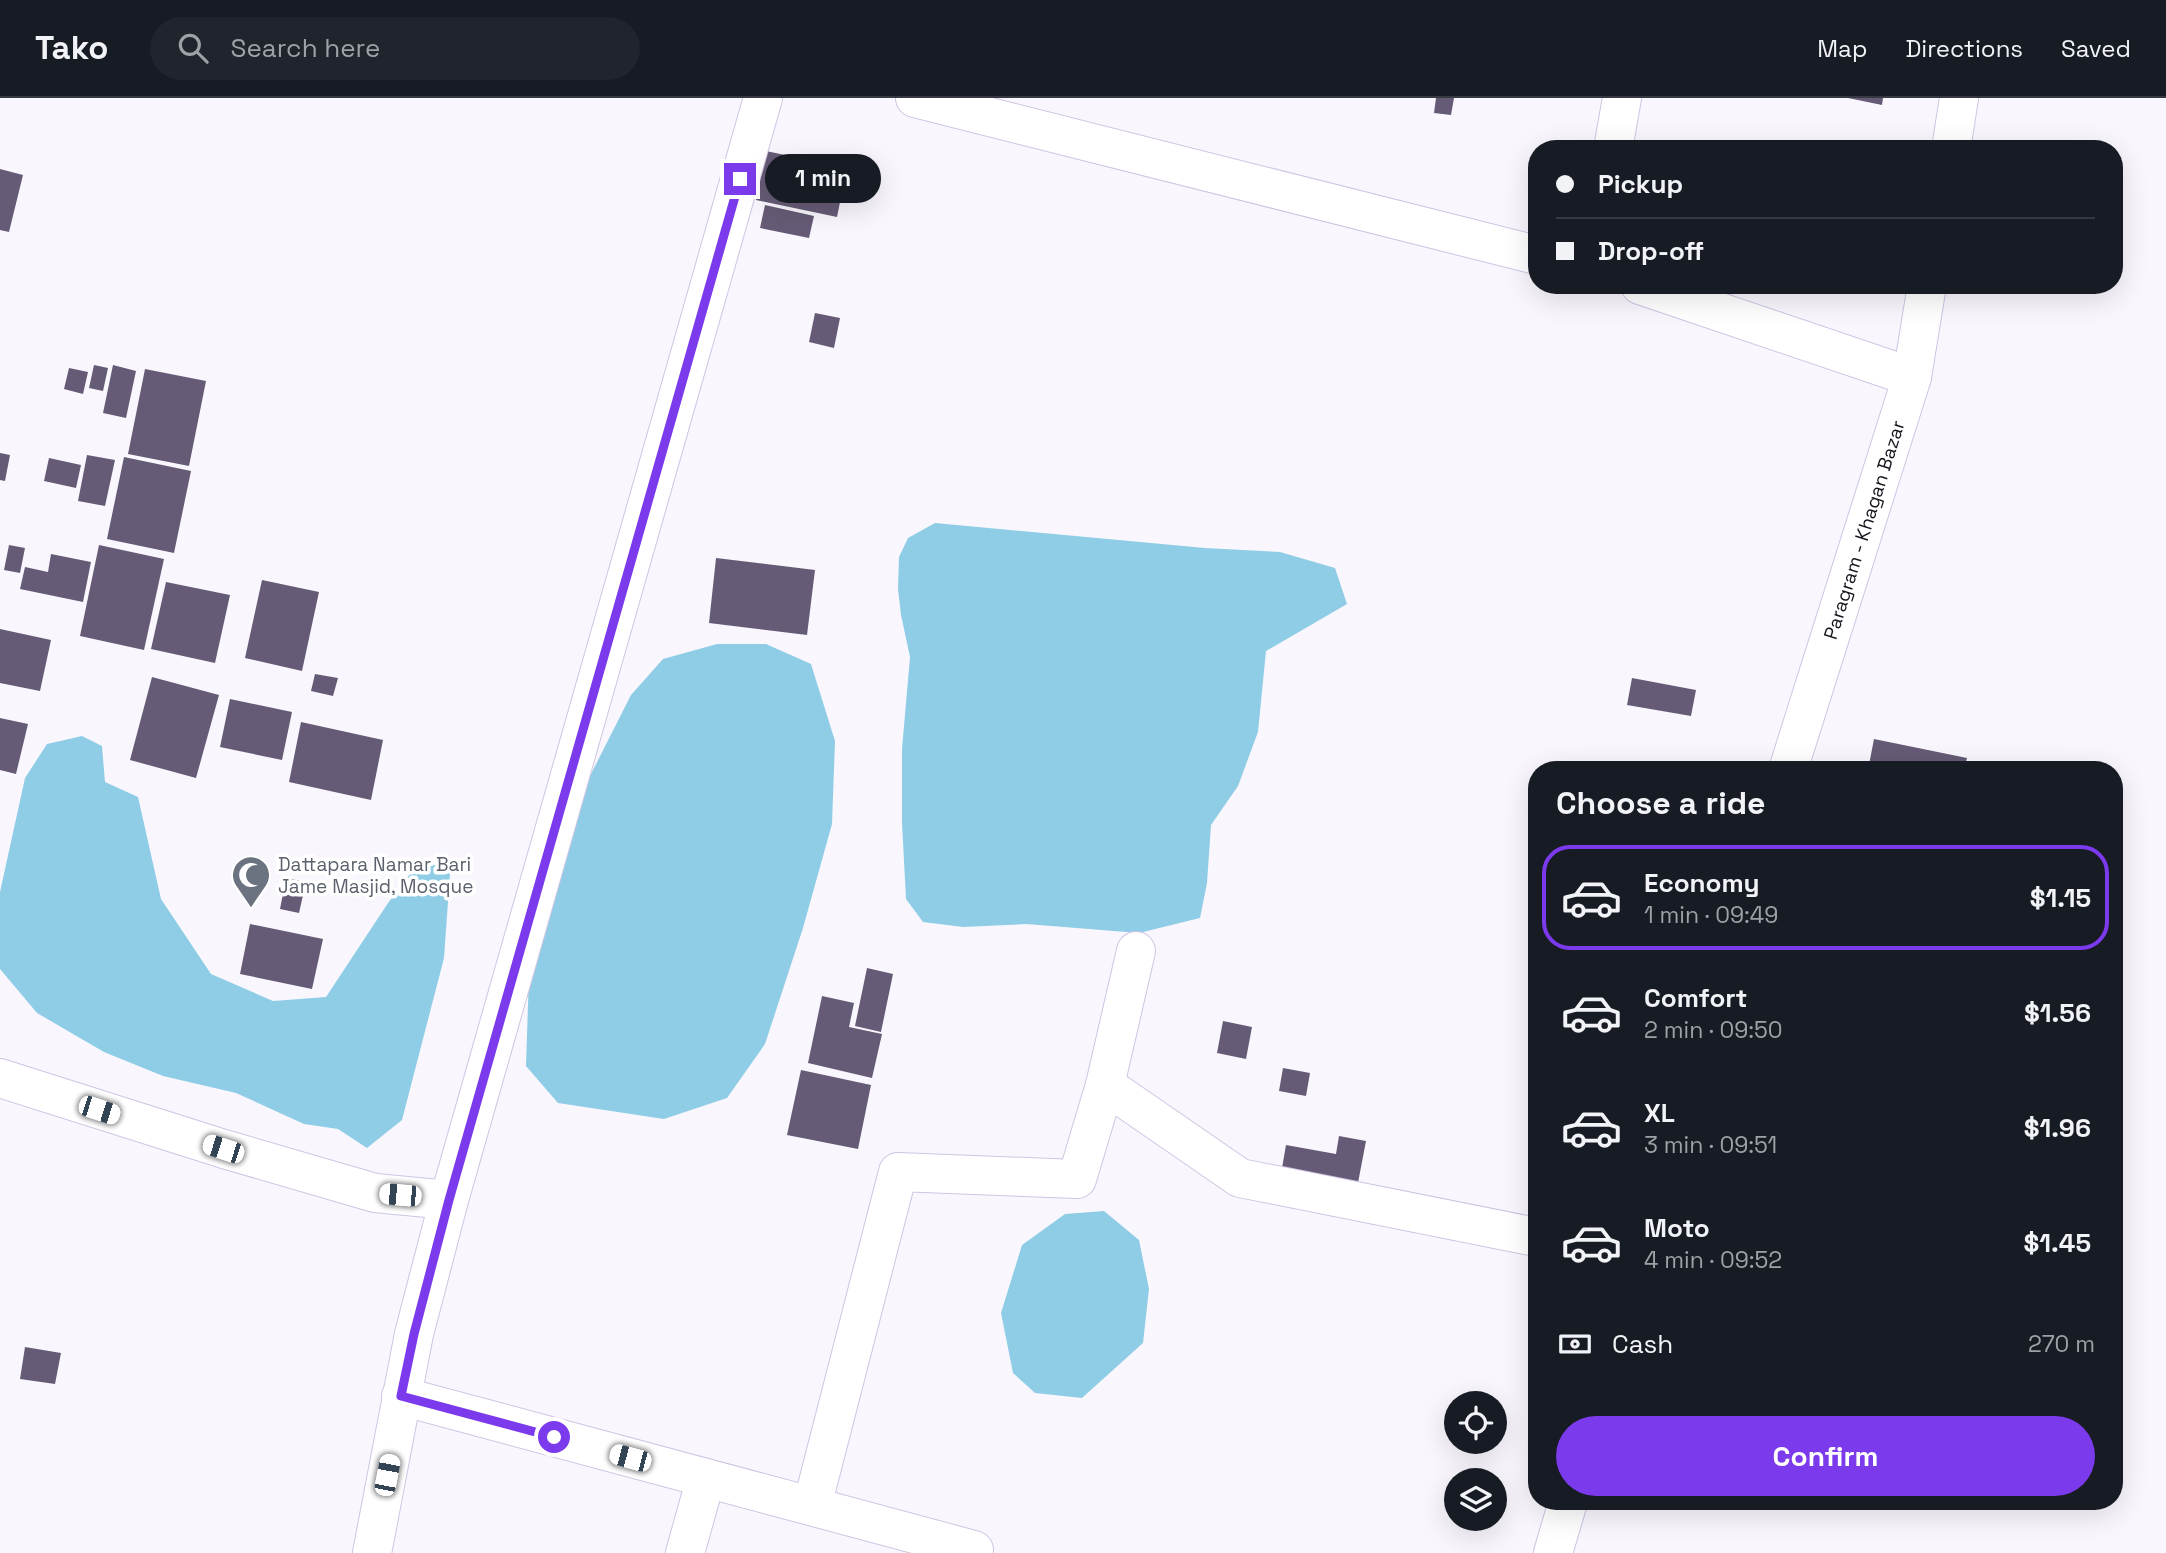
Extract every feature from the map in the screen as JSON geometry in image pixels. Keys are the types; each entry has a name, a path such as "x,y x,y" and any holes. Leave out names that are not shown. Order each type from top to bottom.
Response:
{"street":[{"path":"372,1553 414,1334 449,1200 763,98"},
{"path":"915,98 1528,253"},
{"path":"1615,140 1622,98"},
{"path":"1952,140 1959,98"},
{"path":"1667,294 1912,377"},
{"name":"Paragram - Khagan Bazar","path":"1791,761 1912,377 1926,294"},
{"path":"812,1507 898,1172 1077,1179 1105,1084 1136,951"},
{"path":"0,1078 223,1149 375,1193 449,1200"},
{"path":"1105,1084 1240,1178 1528,1235"},
{"path":"401,1396 974,1550 973,1553"},
{"path":"685,1553 706,1478"},
{"path":"1553,1553 1566,1510"}],"water":[{"path":"935,523 1205,548 1280,552 1335,568 1347,604 1266,651 1258,732 1238,786 1211,825 1207,883 1200,918 1139,933 1026,924 963,927 923,922 906,899 902,749 910,657 898,589 899,557 908,538"},
{"path":"717,644 766,644 811,664 835,741 832,824 803,928 765,1044 727,1098 664,1119 558,1103 526,1066 529,974 551,880 591,774 631,695 663,659"},
{"path":"82,736 102,746 105,782 138,797 161,899 211,974 273,1001 326,997 388,903 422,858 450,874 444,958 402,1120 367,1148 338,1129 304,1124 236,1093 163,1076 104,1052 37,1013 0,969 0,892 25,778 47,744"},
{"path":"1104,1211 1139,1240 1149,1289 1143,1343 1082,1398 1035,1393 1013,1373 1001,1313 1022,1245 1065,1214"}],"building":[{"path":"1436,98 1454,98 1451,115 1434,113"},
{"path":"1848,98 1883,98 1882,105"},
{"path":"766,151 847,168 837,217 756,200"},
{"path":"0,169 23,175 9,232 0,230"},
{"path":"765,205 814,216 809,238 760,228"},
{"path":"815,313 840,318 834,348 809,342"},
{"path":"94,365 108,368 103,391 89,388"},
{"path":"113,365 136,371 126,418 103,413"},
{"path":"69,368 88,372 83,394 64,389"},
{"path":"145,369 206,381 189,466 128,454"},
{"path":"0,453 10,455 5,481 0,480"},
{"path":"87,455 115,460 105,506 78,501"},
{"path":"124,457 191,471 174,553 107,539"},
{"path":"49,458 81,465 76,488 44,481"},
{"path":"9,545 25,548 20,573 4,570"},
{"path":"99,545 164,559 144,650 80,636"},
{"path":"51,554 91,562 83,602 20,589 25,567 48,572"},
{"path":"716,558 815,570 807,635 709,623"},
{"path":"262,580 319,592 302,671 245,658"},
{"path":"166,582 230,595 215,663 151,649"},
{"path":"0,629 51,640 40,691 0,683"},
{"path":"315,674 338,678 333,696 311,691"},
{"path":"152,677 219,695 196,778 130,760"},
{"path":"1632,678 1696,690 1691,716 1627,705"},
{"path":"230,699 292,712 282,760 220,747"},
{"path":"0,718 28,724 16,774 0,770"},
{"path":"301,722 383,740 371,800 289,782"},
{"path":"1874,739 1967,758 1966,761 1870,761"},
{"path":"286,878 306,882 299,913 280,909"},
{"path":"250,924 323,939 312,989 240,974"},
{"path":"867,968 893,974 881,1032 855,1026"},
{"path":"822,996 854,1003 849,1027 882,1034 872,1078 808,1063"},
{"path":"1223,1021 1252,1027 1246,1059 1217,1053"},
{"path":"1283,1068 1310,1073 1306,1096 1279,1091"},
{"path":"801,1070 871,1085 858,1149 787,1135"},
{"path":"1339,1136 1366,1141 1357,1188 1281,1174 1286,1145 1336,1154"},
{"path":"25,1347 61,1353 55,1384 20,1379"}],"place":[{"name":"Dattapara Namar Bari Jame Masjid, Mosque","path":"251,909"}],"route":[{"path":"554,1437 401,1396 414,1334 449,1200 740,179"}]}
